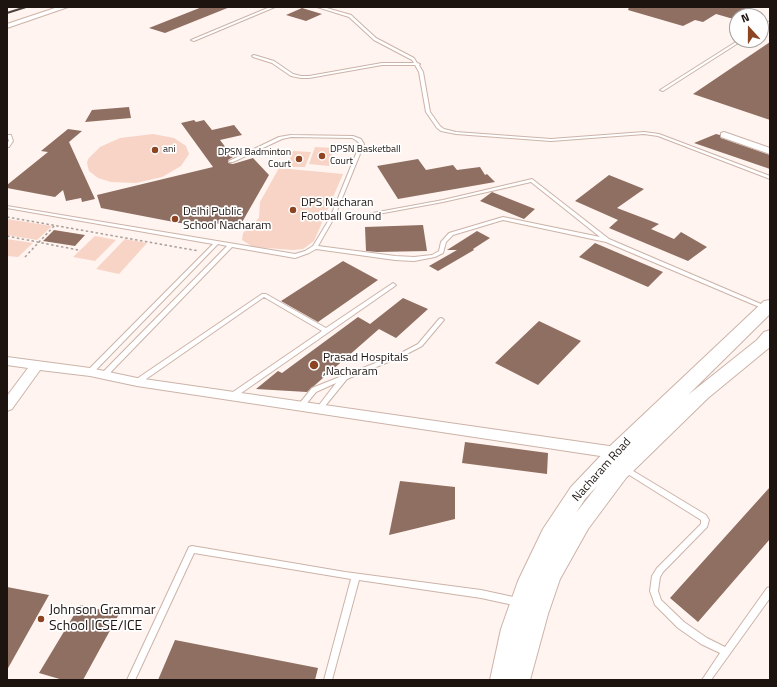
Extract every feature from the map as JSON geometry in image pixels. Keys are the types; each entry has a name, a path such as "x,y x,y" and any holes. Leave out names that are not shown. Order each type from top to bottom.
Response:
{"main road":[{"name":"Nacharam Road","path":"518,680 536,614 550,576 581,522 624,460 663,409 768,306"},
{"name":"Nacharam Road","path":"502,680 514,629 529,581 551,536 578,493 624,460 770,337"}],"street":[{"path":"7,26 65,7"},
{"path":"724,135 770,151"},
{"path":"7,361 90,372 138,382 301,406 624,460"},
{"path":"7,406 36,365"}],"lane":[{"path":"193,40 273,7"},
{"path":"319,7 350,16 375,39 413,59 418,64 421,72 428,112 438,126 443,130 456,133 551,140 644,133 659,135 770,178"},
{"path":"662,90 729,48"},
{"path":"254,56 273,62 292,74 301,77 309,77 382,64 418,64"},
{"path":"7,136 9,136 11,141 7,146"},
{"path":"7,207 295,256 307,252 315,246 332,218 362,144 358,140 347,137 284,137 231,161"},
{"path":"351,218 443,201 532,180 607,240"},
{"path":"315,246 395,258 414,259 433,256 441,252 444,242 451,234 503,218 607,240 768,306"},
{"path":"90,372 216,243"},
{"path":"104,375 231,245"},
{"path":"232,396 393,285"},
{"path":"138,382 264,295 326,331"},
{"path":"301,406 314,390 347,375 401,355 420,345 441,320"},
{"path":"319,409 347,375"},
{"path":"624,460 703,517 705,520 704,525 660,570 656,576 654,591 658,602 681,626 704,641 727,652"},
{"path":"130,680 192,549 356,576 482,594 522,602"},
{"path":"328,680 356,576"},
{"path":"706,680 770,591"}],"path":[{"path":"7,217 207,253"},
{"path":"25,257 56,225"},
{"path":"7,236 78,250"}],"shaded area":[{"path":"153,134 174,138 186,146 189,154 181,166 162,177 136,183 111,182 98,178 89,171 87,163 88,159 100,147 120,138"},
{"name":"DPSN Basketball Court","path":"315,147 334,148 329,166 309,164"},
{"name":"DPSN Badminton Court","path":"293,151 311,152 305,167 287,167"},
{"name":"DPS Nacharan Football Ground","path":"279,168 343,174 314,241 303,249 293,250 253,247 242,240 243,233 259,218 260,202"},
{"path":"7,219 52,226 37,240 7,235"},
{"path":"95,236 116,240 95,261 73,257"},
{"path":"7,239 33,243 18,257 7,256"},
{"path":"125,239 147,243 119,274 96,269"}],"building":[{"path":"202,7 230,7 165,33 149,28"},
{"path":"629,7 754,7 729,8 729,18 716,14 703,22 695,20 683,26 628,10"},
{"path":"302,8 322,14 306,21 286,15"},
{"path":"770,42 770,120 693,94 761,48 769,48"},
{"path":"129,107 131,118 85,122 92,110"},
{"path":"194,120 196,122 204,120 212,130 234,125 242,135 220,140 233,157 228,160 228,163 233,164 253,158 269,175 241,224 179,223 101,208 97,195 213,167 181,123"},
{"path":"68,129 82,131 69,142 95,199 82,202 81,198 66,201 63,190 55,197 7,188 7,185 48,152 41,151"},
{"path":"716,134 720,135 721,138 770,155 770,169 694,143"},
{"path":"418,159 426,170 453,165 457,170 480,167 485,175 487,174 495,182 398,199 377,166"},
{"path":"609,175 644,189 617,208 659,224 651,229 674,239 681,232 707,247 688,261 609,228 618,220 575,201"},
{"path":"492,192 535,209 524,219 480,201"},
{"path":"423,225 427,251 366,251 365,227"},
{"path":"54,230 85,235 75,246 43,241"},
{"path":"477,231 490,238 473,249 474,250 438,271 429,266 457,250 447,250"},
{"path":"595,243 663,272 648,287 579,257"},
{"path":"343,261 378,280 318,322 281,301"},
{"path":"403,298 428,309 396,338 379,329 307,392 256,389 278,371 282,373 358,317 370,324"},
{"path":"539,321 581,341 538,385 495,363"},
{"path":"465,442 548,453 547,474 462,463"},
{"path":"400,481 455,487 455,519 389,535"},
{"path":"770,487 770,539 698,622 670,598"},
{"path":"7,587 49,595 7,670"},
{"path":"80,605 119,614 83,680 63,680 39,673"},
{"path":"175,640 318,668 315,680 158,680"}],"railway":[{"path":"7,13 26,7"}],"place":[{"name":"ani","path":"155,150"},
{"name":"DPSN Basketball Court","path":"322,156"},
{"name":"DPSN Badminton Court","path":"299,159"},
{"name":"DPS Nacharan Football Ground","path":"293,210"},
{"name":"Delhi Public School Nacharam","path":"175,219"},
{"name":"Prasad Hospitals ,Nacharam","path":"314,365"},
{"name":"Johnson Grammar School ICSE/ICE","path":"41,619"}]}
